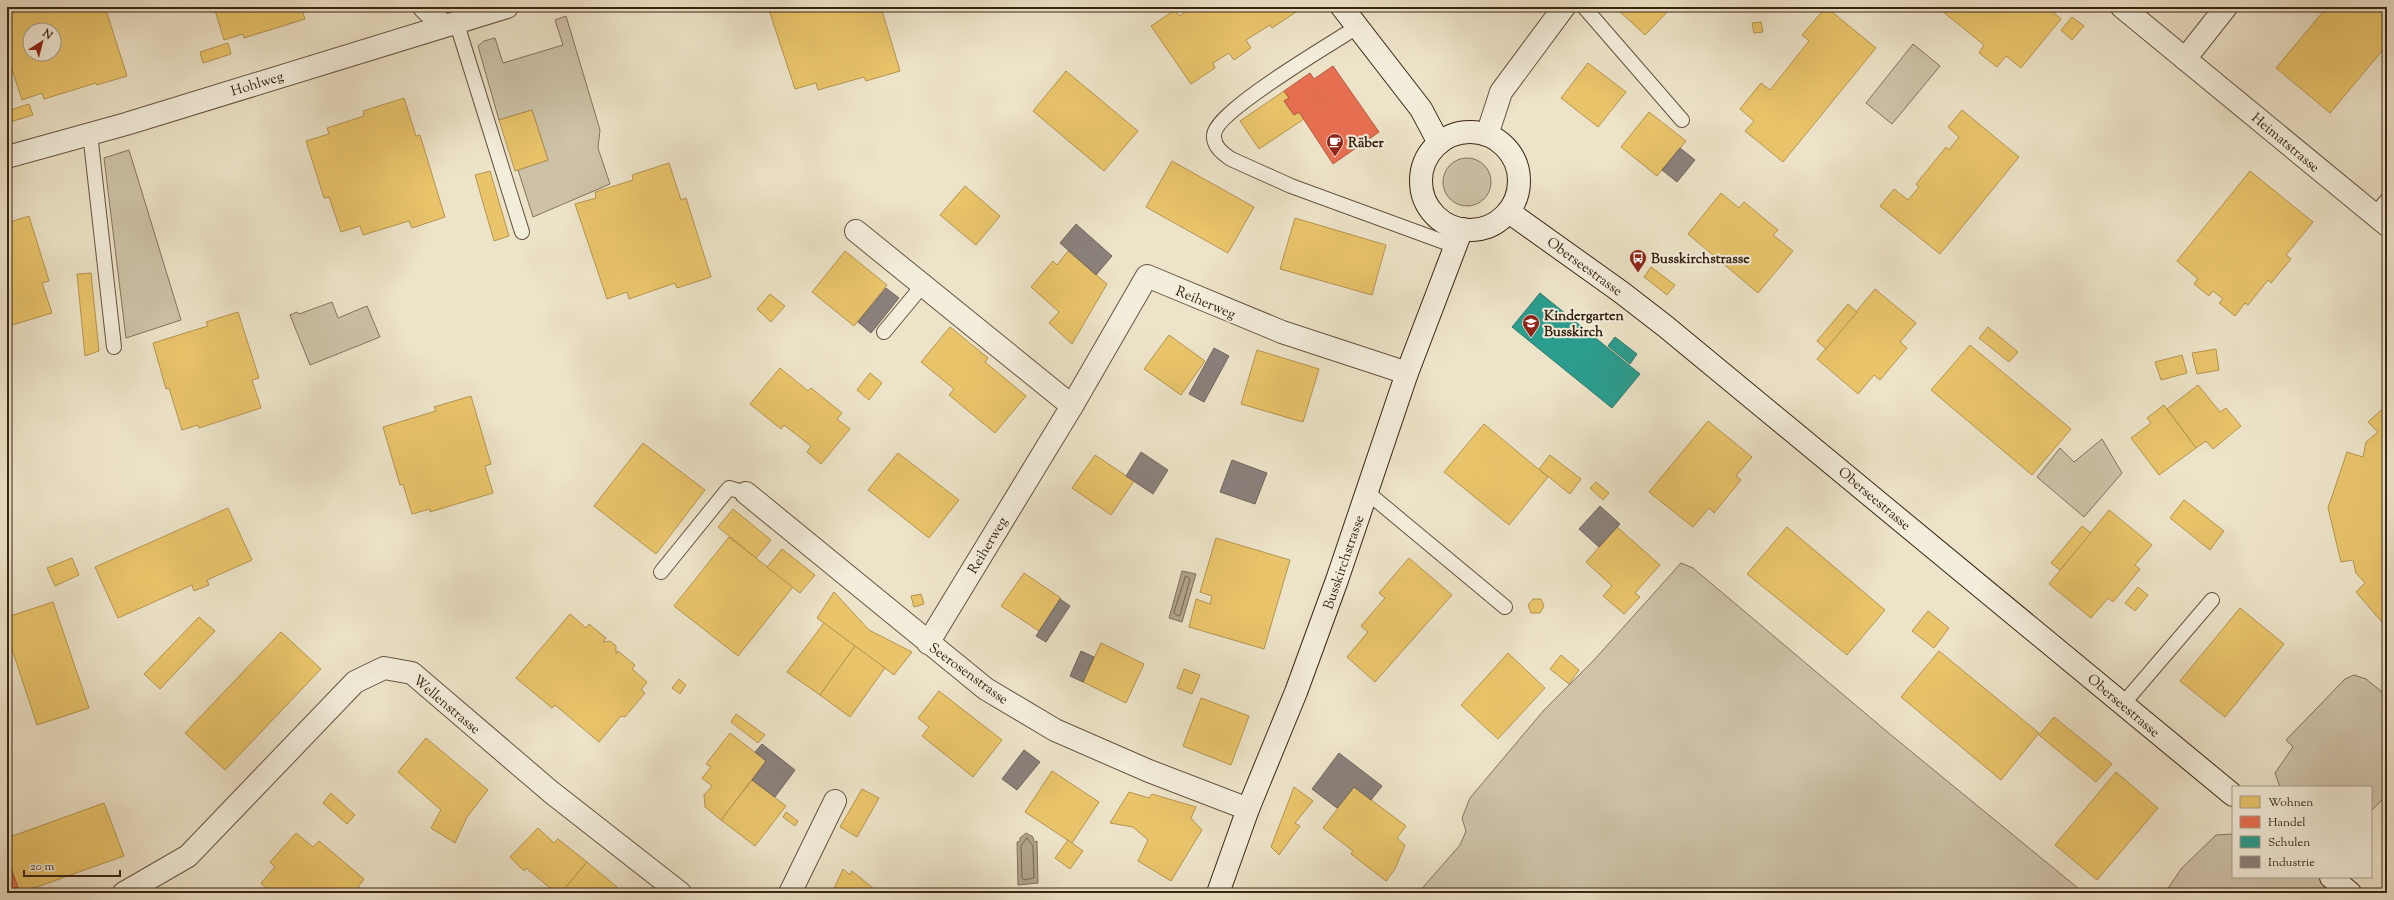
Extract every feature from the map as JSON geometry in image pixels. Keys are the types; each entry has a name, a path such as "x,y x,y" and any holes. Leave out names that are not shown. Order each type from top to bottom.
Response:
{"street":[{"path":"424,7 450,23"},
{"name":"Hohlweg","path":"7,157 126,124 450,23 507,7"},
{"path":"1342,7 1421,109 1439,142"},
{"name":"Heimatstrasse","path":"2122,7 2185,59 2383,213"},
{"path":"2185,59 2226,7"},
{"path":"1487,134 1501,92 1559,9"},
{"path":"1470,132 1487,134 1501,143 1508,151 1518,170 1519,187 1509,212 1492,225 1459,238 1447,224 1434,214 1426,201 1421,186 1425,162 1439,142 1453,134 1470,132"},
{"name":"Oberseestrasse","path":"1509,212 1621,292 1665,326 2232,794"},
{"path":"856,231 1072,406"},
{"name":"Busskirchstrasse","path":"1218,893 1248,809 1296,692 1368,493 1407,373 1459,238"},
{"name":"Reiherweg","path":"928,644 1072,406 1147,276 1268,327 1407,373"},
{"name":"Seerosenstrasse","path":"746,493 928,644 986,689 1055,730 1149,771 1248,809"},
{"name":"Wellenstrasse","path":"124,893 188,856 355,682 384,668 412,673 551,792 680,893"},
{"path":"790,893 835,801"},
{"path":"2331,878 2350,893"}],"lane":[{"path":"1584,7 1682,120"},
{"path":"450,23 522,232"},
{"path":"1357,27 1253,94 1217,126 1214,135 1215,144 1222,154 1231,159 1291,186 1459,238"},
{"path":"90,133 114,347"},
{"path":"884,332 923,285"},
{"path":"661,572 729,488 746,493"},
{"path":"1368,493 1505,607"},
{"path":"2123,704 2212,600"}],"shaded area":[{"path":"566,16 600,130 598,148 610,184 533,217 518,170 548,160 532,110 499,120 478,46 484,41 495,38 503,63 563,45 555,20"},
{"path":"1913,44 1940,66 1892,124 1866,103"},
{"path":"129,150 181,320 126,338 104,158"},
{"path":"1467,158 1476,160 1484,165 1489,173 1491,182 1489,191 1484,199 1476,204 1467,206 1458,204 1450,199 1445,191 1443,182 1445,173 1450,165 1458,160"},
{"path":"332,302 338,318 367,306 380,337 310,365 290,315 297,312 299,314"},
{"path":"2102,439 2122,473 2084,517 2037,477 2060,448 2074,462"},
{"path":"1681,563 1693,568 1891,735 2084,893 1418,893 1460,845 1466,831 1462,818 1470,798 1544,710 1594,660"},
{"path":"2354,675 2366,679 2387,696 2387,795 2372,810 2372,786 2280,786 2275,773 2293,747 2286,740 2345,679"},
{"path":"2232,834 2232,878 2332,878 2350,893 2165,893 2181,869 2216,835"}],"water":[{"path":"1182,571 1196,574 1182,622 1169,618"},
{"path":"1026,833 1033,837 1034,842 1037,841 1038,883 1018,885 1017,842 1020,841 1020,838"}],"building: Wohnen":[{"path":"7,7 105,7 127,76 97,85 96,83 44,99 42,93 22,100 7,54"},
{"path":"214,7 301,7 305,19 244,38 243,34 224,40"},
{"path":"768,7 881,7 900,71 866,81 864,77 818,90 816,83 795,89"},
{"path":"1193,7 1293,7 1296,12 1272,28 1270,25 1246,40 1251,48 1234,60 1229,53 1213,63 1215,68 1191,84 1151,26 1175,10 1179,16"},
{"path":"1615,7 1672,7 1645,35"},
{"path":"1826,7 1876,48 1783,162 1745,131 1754,121 1740,109 1761,83 1770,90 1809,41 1802,35"},
{"path":"1937,7 2047,7 2061,19 2021,68 2006,56 1997,67 1979,53 1984,45"},
{"path":"2327,7 2387,7 2387,45 2330,113 2276,68"},
{"path":"2072,17 2084,26 2072,40 2061,30"},
{"path":"1761,22 1763,32 1754,33 1752,23"},
{"path":"228,43 231,54 203,63 200,52"},
{"path":"1588,63 1626,92 1598,127 1561,98"},
{"path":"1066,71 1138,131 1104,171 1033,111"},
{"path":"1284,91 1289,98 1284,101 1294,115 1299,112 1304,119 1259,149 1240,121"},
{"path":"404,98 416,136 420,135 445,217 412,228 409,221 363,235 360,226 341,232 329,197 324,198 306,141 329,134 327,128 364,116 363,111"},
{"path":"29,104 33,115 10,122 7,111"},
{"path":"532,110 548,160 515,171 499,120"},
{"path":"1962,110 2019,157 1940,254 1880,206 1894,189 1908,200 1919,187 1916,184 1946,147 1949,150 1959,137 1948,127"},
{"path":"1649,112 1686,141 1657,176 1621,147"},
{"path":"1172,161 1254,207 1228,253 1146,207"},
{"path":"669,163 681,200 686,198 711,277 677,288 675,283 629,299 627,292 607,299 575,204 596,198 595,192 633,180 632,175"},
{"path":"490,171 509,236 494,241 475,175"},
{"path":"2250,171 2313,222 2286,255 2291,259 2271,283 2268,280 2248,305 2245,303 2235,316 2219,303 2223,299 2213,291 2209,296 2194,284 2198,279 2177,261"},
{"path":"965,186 1000,216 976,245 940,215"},
{"path":"1721,193 1739,208 1744,202 1778,230 1773,235 1793,251 1758,293 1688,234"},
{"path":"29,216 49,281 42,283 52,313 9,326 7,322 7,223"},
{"path":"1295,218 1386,245 1372,295 1280,269"},
{"path":"845,251 887,285 854,326 812,292"},
{"path":"1068,251 1107,284 1072,344 1049,323 1059,312 1031,287 1053,261 1057,265"},
{"path":"1651,267 1675,285 1667,295 1644,277"},
{"path":"91,273 99,351 85,356 77,274"},
{"path":"1875,289 1916,323 1900,342 1907,348 1880,380 1874,375 1858,394 1817,359"},
{"path":"770,294 785,306 771,322 757,309"},
{"path":"1848,304 1857,312 1826,349 1817,341"},
{"path":"238,312 259,378 252,380 261,408 199,428 198,425 182,430 169,388 166,389 153,343 208,326 206,322"},
{"path":"950,327 988,358 985,362 1026,396 995,433 949,395 954,389 921,362"},
{"path":"1988,327 2018,352 2009,362 1979,338"},
{"path":"1169,335 1205,361 1181,395 1144,369"},
{"path":"1970,345 2071,429 2032,475 1931,390"},
{"path":"2216,349 2219,370 2197,374 2192,353"},
{"path":"1257,350 1319,369 1303,422 1241,404"},
{"path":"2182,355 2187,373 2161,380 2155,362"},
{"path":"780,368 808,391 811,388 842,413 837,419 850,429 821,464 807,452 811,446 784,425 781,429 750,404"},
{"path":"870,373 882,383 869,400 857,390"},
{"path":"2198,385 2220,412 2226,408 2241,426 2213,449 2206,441 2196,448 2167,409"},
{"path":"471,396 491,464 485,466 493,493 430,512 430,509 412,514 403,484 400,485 383,427 436,411 434,407"},
{"path":"2164,405 2196,448 2159,475 2131,438 2151,423 2147,418"},
{"path":"2387,405 2387,496 2383,510 2387,527 2387,628 2356,592 2365,583 2356,573 2353,560 2341,562 2328,508 2347,452 2363,457 2366,442 2378,432 2368,422"},
{"path":"1708,421 1752,457 1736,476 1741,480 1714,513 1709,508 1693,527 1649,492"},
{"path":"1484,424 1548,477 1509,525 1444,472"},
{"path":"643,443 705,490 656,554 594,506"},
{"path":"898,453 959,500 929,538 868,490"},
{"path":"1095,455 1134,481 1111,515 1072,488"},
{"path":"1550,455 1581,479 1570,494 1539,469"},
{"path":"1596,482 1609,493 1603,500 1590,488"},
{"path":"2184,500 2224,531 2210,550 2170,518"},
{"path":"228,508 252,560 207,580 209,585 194,591 192,585 118,618 95,567"},
{"path":"733,509 771,540 756,558 718,527"},
{"path":"2109,510 2152,545 2135,565 2140,569 2113,602 2108,598 2091,618 2049,584"},
{"path":"2082,526 2091,533 2060,570 2051,563"},
{"path":"1617,527 1660,565 1635,593 1640,597 1624,614 1603,596 1612,586 1586,562"},
{"path":"1787,527 1885,610 1847,655 1747,574"},
{"path":"729,537 793,587 738,656 674,606"},
{"path":"1216,538 1290,560 1264,649 1189,627 1196,599 1210,604 1212,596 1200,592"},
{"path":"782,549 815,575 800,593 767,567"},
{"path":"72,558 79,575 55,586 47,568"},
{"path":"1409,558 1452,595 1375,682 1347,657 1368,632 1361,626 1385,598 1379,593"},
{"path":"1024,573 1061,598 1039,631 1001,606"},
{"path":"2138,587 2148,595 2135,611 2125,603"},
{"path":"834,592 869,630 912,652 894,675 817,618"},
{"path":"921,594 924,604 914,607 911,596"},
{"path":"1533,599 1541,599 1544,606 1540,613 1531,613 1528,605"},
{"path":"53,602 89,708 37,725 7,634 7,617"},
{"path":"2240,608 2284,644 2225,717 2180,681"},
{"path":"1928,611 1949,628 1934,648 1912,631"},
{"path":"570,614 586,628 589,624 606,638 603,642 610,641 616,646 616,654 618,651 635,665 632,669 647,682 641,690 645,693 625,717 621,716 599,742 555,705 552,708 516,678"},
{"path":"199,617 215,631 160,689 144,674"},
{"path":"824,623 855,646 820,695 787,672"},
{"path":"281,632 321,669 225,770 185,733"},
{"path":"1101,643 1144,664 1126,703 1083,682"},
{"path":"855,646 885,668 850,717 820,695"},
{"path":"1939,651 2039,733 2001,780 1901,697"},
{"path":"1508,653 1545,688 1498,739 1461,705"},
{"path":"1561,655 1579,670 1569,684 1550,669"},
{"path":"1184,669 1200,675 1192,694 1177,688"},
{"path":"679,679 686,685 680,694 672,688"},
{"path":"939,691 1002,740 973,777 922,736 929,727 918,718"},
{"path":"1201,698 1249,716 1231,765 1183,746"},
{"path":"736,714 765,735 758,743 731,722"},
{"path":"2054,717 2112,764 2096,782 2039,735"},
{"path":"730,733 766,761 721,820 705,807 704,795 712,786 702,778 711,767 706,764"},
{"path":"426,738 488,790 467,817 455,843 431,828 441,810 398,772"},
{"path":"1052,771 1099,802 1072,843 1025,812"},
{"path":"2116,772 2158,808 2097,880 2055,845"},
{"path":"752,780 786,806 755,846 721,820"},
{"path":"1294,787 1313,801 1295,823 1300,826 1279,855 1271,847"},
{"path":"1354,787 1406,826 1397,838 1405,845 1395,869 1386,881 1351,854 1353,851 1323,828"},
{"path":"862,789 879,798 857,837 840,827"},
{"path":"1129,792 1149,798 1152,794 1196,807 1191,818 1202,830 1171,881 1138,861 1148,840 1133,827 1110,823"},
{"path":"331,793 355,815 347,824 323,803"},
{"path":"104,803 124,856 20,893 7,857 7,838"},
{"path":"786,812 798,821 795,826 783,817"},
{"path":"538,828 554,843 558,839 587,862 561,893 556,893 526,868 524,871 510,857"},
{"path":"296,833 313,847 319,841 364,879 358,887 365,893 270,893 261,883 275,867 270,862"},
{"path":"1068,840 1083,851 1070,869 1055,858"},
{"path":"587,862 617,887 612,893 561,893"},
{"path":"843,869 850,875 852,871 879,893 832,893"}],"building: Handel":[{"path":"1333,66 1379,132 1333,164 1299,112 1294,115 1284,101 1289,98 1284,91 1310,73 1314,79"},
{"path":"7,857 20,893 7,893"}],"building: Schulen":[{"path":"1540,293 1640,374 1612,408 1512,327"},
{"path":"1615,337 1637,354 1630,364 1608,346"}],"building: Industrie":[{"path":"1680,148 1695,160 1677,182 1662,170"},
{"path":"1076,224 1112,256 1096,275 1060,243"},
{"path":"886,288 899,298 871,333 858,322"},
{"path":"1214,348 1229,356 1204,402 1189,394"},
{"path":"1141,452 1168,470 1153,494 1126,476"},
{"path":"1232,460 1267,473 1255,504 1220,492"},
{"path":"1600,506 1620,524 1599,547 1579,529"},
{"path":"1060,599 1070,606 1046,642 1036,636"},
{"path":"1081,651 1094,657 1083,682 1070,676"},
{"path":"762,744 795,770 775,797 752,780 766,761 755,752"},
{"path":"1024,750 1040,762 1017,790 1002,779"},
{"path":"1339,753 1382,786 1371,800 1354,787 1337,808 1312,789"}],"place":[{"name":"Räber","path":"1335,157"},
{"name":"Busskirchstrasse","path":"1638,273"},
{"name":"Kindergarten Busskirch","path":"1531,338"}]}
